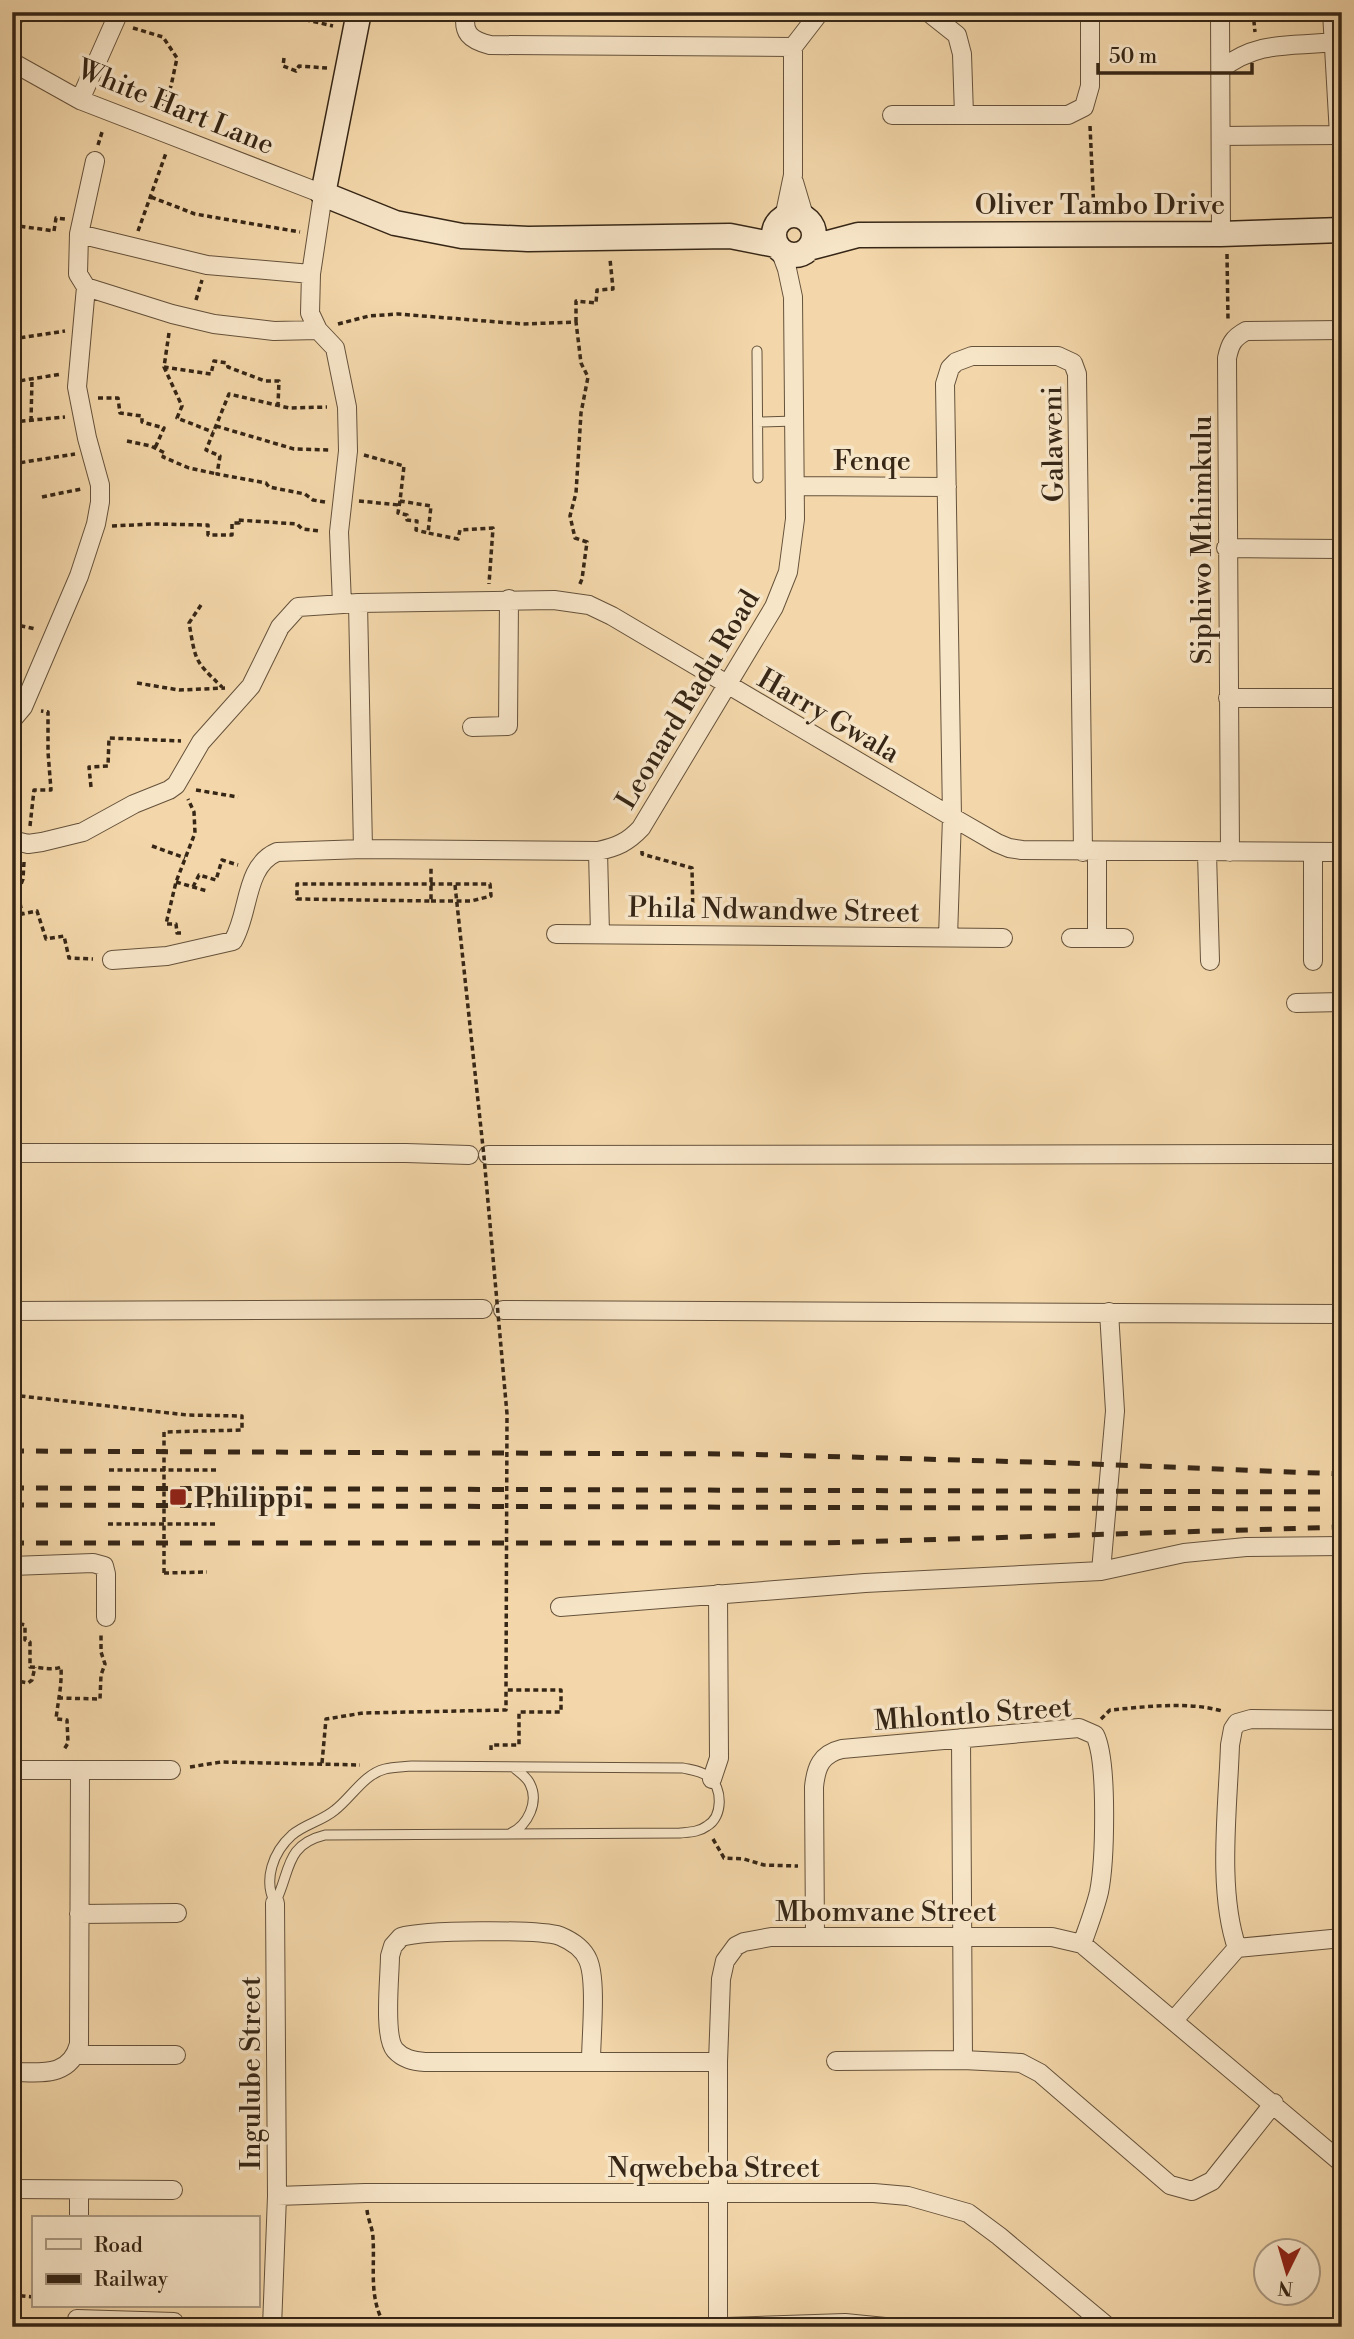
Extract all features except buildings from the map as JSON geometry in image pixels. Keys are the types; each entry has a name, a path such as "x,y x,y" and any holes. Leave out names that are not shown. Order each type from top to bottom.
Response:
{"street":[{"path":"466,12 465,29 469,37 490,45 793,47 820,12"},
{"path":"928,12 957,35 962,54 964,115"},
{"path":"892,115 1068,115 1084,107 1090,86 1090,12"},
{"path":"1220,12 1221,233"},
{"path":"1221,136 1340,135 1337,42 1332,12"},
{"path":"80,100 117,18"},
{"path":"357,22 316,235 310,313 318,330 335,348 347,407 348,451 339,532 350,603 363,849"},
{"path":"1221,69 1236,57 1257,48 1337,42"},
{"name":"Leonard Radu Road","path":"257,872 267,856 277,852 363,849 598,850 614,848 626,842 641,828 774,607 783,588 791,550 797,486 793,297 798,268 793,235 793,47"},
{"name":"White Hart Lane","path":"12,62 80,100 323,194"},
{"path":"18,714 65,611 96,524 100,502 100,485 80,407 78,371 86,287 78,274 80,228 95,161"},
{"name":"Oliver Tambo Drive","path":"323,194 395,223 433,232 508,239 1342,230"},
{"path":"80,228 134,248 206,265 312,274"},
{"path":"86,287 191,319 262,330 318,330"},
{"path":"1235,337 1246,331 1261,329 1342,330"},
{"name":"Siphiwo Mthimkulu","path":"1230,852 1226,372 1230,345 1235,337"},
{"name":"Galaweni","path":"952,817 945,384 950,368 956,362 972,356 1058,356 1073,363 1078,389 1090,852"},
{"name":"Fenqe","path":"797,486 947,486"},
{"path":"1226,548 1342,549"},
{"path":"472,727 508,726 509,599"},
{"name":"Harry Gwala","path":"242,697 251,686 281,627 298,607 350,603 572,600 612,616 1009,848 1090,852 1342,852"},
{"path":"20,842 51,841 83,832 176,785 201,742 219,719 242,697"},
{"path":"1228,698 1342,698"},
{"name":"Phila Ndwandwe Street","path":"948,937 952,817"},
{"name":"Phila Ndwandwe Street","path":"598,850 600,934"},
{"path":"1090,852 1097,938"},
{"path":"1312,852 1313,961"},
{"path":"1207,853 1210,961"},
{"path":"113,960 157,958 233,941 257,872"},
{"name":"Phila Ndwandwe Street","path":"556,934 1003,938"},
{"path":"1071,938 1124,938"},
{"path":"1296,1003 1342,1003"},
{"path":"12,1153 469,1155"},
{"path":"488,1155 1342,1154"},
{"path":"12,1311 483,1309"},
{"path":"503,1310 1342,1314"},
{"path":"1101,1571 1115,1410 1109,1312"},
{"path":"561,1607 864,1583 1101,1571 1185,1553 1246,1547 1342,1546"},
{"path":"12,1566 93,1563 103,1566 106,1574 106,1617"},
{"path":"712,1779 719,1758 718,1594"},
{"path":"1237,1948 1230,1920 1227,1878 1230,1745 1233,1729 1237,1723 1251,1719 1342,1720"},
{"name":"Mhlontlo Street","path":"815,1936 814,1787 815,1774 822,1758 842,1749 1069,1728 1088,1730 1095,1735 1102,1755 1103,1861 1099,1890 1082,1944"},
{"path":"961,1738 963,2060"},
{"path":"12,1770 171,1770"},
{"path":"12,2072 50,2072 61,2069 76,2054 80,2031 80,1771"},
{"path":"1342,1807 1342,1822"},
{"name":"Ingulube Street","path":"272,2327 277,2196 275,1903"},
{"path":"79,1914 177,1913"},
{"path":"591,2061 592,1974 584,1952 573,1942 551,1934 427,1932 401,1937 393,1946 390,1956 389,2036 390,2042 400,2055 410,2060 718,2062"},
{"name":"Mbomvane Street","path":"718,2327 718,2062 721,1979 725,1961 736,1946 756,1939 815,1936 1052,1937 1082,1944 1342,2163"},
{"path":"1174,2020 1237,1948 1341,1942"},
{"path":"76,2054 176,2055"},
{"path":"836,2061 963,2060 1021,2063 1040,2073 1170,2185 1192,2191 1212,2181 1274,2103"},
{"path":"12,2189 173,2190"},
{"path":"79,2190 79,2216"},
{"name":"Nqwebeba Street","path":"277,2196 365,2193 874,2193 908,2196 968,2213 1108,2327"},
{"path":"77,2317 174,2322"},
{"path":"726,2327 845,2323 885,2327"},
{"path":"451,2327 549,2327"}],"lane":[{"path":"757,351 758,478"},
{"path":"758,422 795,421"},
{"path":"412,1766 683,1768 701,1772 712,1779 719,1795 719,1811 714,1821 706,1827 680,1833 325,1835 311,1838 292,1855 282,1891 275,1903 271,1894 270,1875 273,1862 282,1846 293,1834 335,1810 374,1773 383,1769 412,1766"},
{"path":"505,1835 525,1823 532,1809 533,1793 530,1784 513,1767"}],"path":[{"path":"12,38 26,12"},
{"path":"272,12 300,20 357,22"},
{"path":"300,20 301,12"},
{"path":"117,18 163,37 177,58 171,86 155,129"},
{"path":"284,58 283,66 296,71 299,66 347,71"},
{"path":"1084,107 1090,125 1094,234"},
{"path":"95,161 98,140 109,112"},
{"path":"134,248 173,134"},
{"path":"151,197 195,214 316,235"},
{"path":"12,225 54,231 56,218 80,228"},
{"path":"1221,233 1227,254 1228,327 1235,337"},
{"path":"572,600 582,579 587,542 575,538 570,516 576,493 580,413 588,377 581,363 576,301 596,303 597,290 613,289 610,238"},
{"path":"191,319 206,265"},
{"path":"172,314 164,367 182,406 177,418 214,432"},
{"path":"318,330 369,316 398,314 513,323 576,322"},
{"path":"12,339 81,329"},
{"path":"164,367 211,374 214,361 228,363 228,367 265,381 279,381 278,405"},
{"path":"12,382 78,371"},
{"path":"31,421 32,379"},
{"path":"217,474 220,456 206,450 229,394 289,408 347,407"},
{"path":"12,422 31,421 118,398 120,412 142,416 142,422 164,428 155,448"},
{"path":"216,426 294,449 348,451 404,466 398,513 407,515 407,520 417,521 416,530 458,539 460,530 493,528 489,600"},
{"path":"127,441 155,448 164,453 163,457 189,468 266,483 269,487 305,494 313,500 431,506 428,533"},
{"path":"12,464 91,453"},
{"path":"42,497 100,485"},
{"path":"96,524 119,527 153,524 208,525 208,535 232,535 232,523 239,523 238,520 297,524 302,529 339,532"},
{"path":"201,605 189,623 195,658 202,669 222,687 242,697"},
{"path":"137,683 179,690 222,687"},
{"path":"18,714 48,712 51,790 34,790 20,842 24,864 18,892 22,914 37,911 46,939 64,936 69,958 113,960"},
{"path":"91,787 89,767 108,766 109,738 201,742"},
{"path":"176,785 238,797"},
{"path":"176,785 189,800 194,812 195,833 176,882 166,923 176,924 177,933 195,934 198,950"},
{"path":"641,828 642,854 692,868 694,935"},
{"path":"152,846 185,858"},
{"path":"193,887 199,875 216,880 222,860 257,872"},
{"path":"431,861 431,901"},
{"path":"176,882 207,891"},
{"path":"297,884 491,884 491,896 471,901 431,901 297,899 297,884"},
{"path":"322,1763 326,1719 363,1713 506,1710 507,1414 484,1157 454,885"},
{"path":"12,891 18,892"},
{"path":"12,1395 187,1415 242,1416 242,1430 164,1432 164,1573 207,1572"},
{"path":"108,1469 216,1470"},
{"path":"108,1524 216,1524"},
{"path":"12,1610 16,1623 25,1625 25,1640 30,1642 30,1667 53,1670 61,1667 62,1690 58,1698 56,1719 67,1720 68,1743 63,1751 60,1770"},
{"path":"58,1698 100,1699 101,1675 105,1664 100,1637 106,1617"},
{"path":"12,1680 29,1683 35,1667"},
{"path":"491,1750 491,1745 519,1745 519,1712 561,1712 561,1690 506,1690"},
{"path":"1095,1735 1100,1720 1110,1710 1132,1708 1193,1707 1221,1710 1237,1723"},
{"path":"171,1770 221,1762 322,1763 362,1765 374,1773"},
{"path":"706,1827 724,1858 744,1859 764,1865 814,1867"},
{"path":"365,2193 369,2226 373,2234 372,2281 378,2314 386,2327"},
{"path":"12,2295 32,2297"}],"railway":[{"path":"12,1451 739,1454 1342,1474"},
{"path":"12,1488 1342,1492"},
{"path":"12,1505 1342,1509"},
{"path":"12,1543 821,1543 1342,1527"}],"place":[{"name":"Philippi","path":"178,1497"}]}
